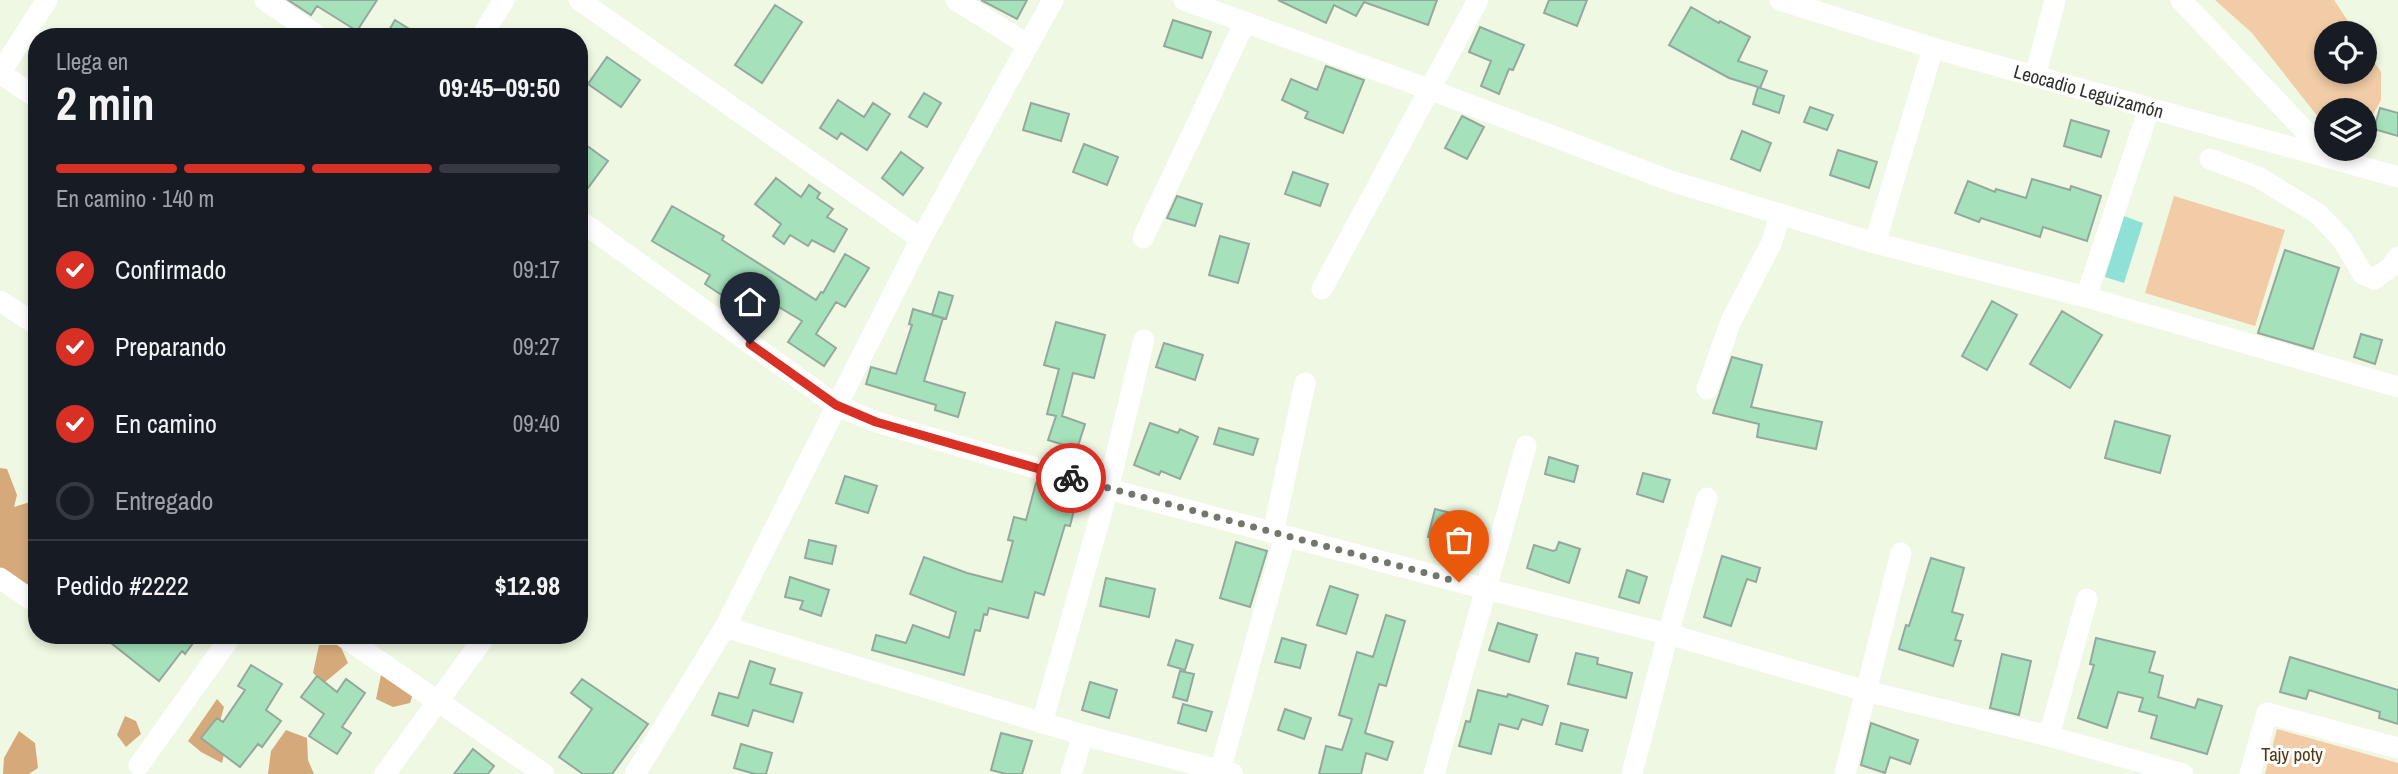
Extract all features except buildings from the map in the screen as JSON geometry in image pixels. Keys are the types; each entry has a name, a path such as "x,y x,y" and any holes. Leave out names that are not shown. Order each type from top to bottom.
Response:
{"street":[{"path":"29,28 47,0"},
{"path":"265,0 306,28"},
{"path":"487,28 504,0"},
{"path":"579,0 920,239"},
{"path":"956,0 1028,45"},
{"path":"635,774 725,627 920,239 1053,0"},
{"path":"1184,0 1671,181 1780,215 1875,243 2086,297 2395,386 2398,364"},
{"path":"1322,289 1478,0"},
{"name":"Leocadio Leguizamón","path":"1780,0 1933,48 2314,152"},
{"path":"2035,77 2055,0"},
{"path":"2181,0 2314,140"},
{"path":"1143,238 1245,22"},
{"path":"28,30 0,73 28,92"},
{"path":"1875,243 1933,48"},
{"path":"2086,297 2150,109"},
{"path":"2210,159 2258,177 2317,213 2342,239 2363,274 2374,279 2391,267 2398,257"},
{"name":"Leocadio Leguizamón","path":"2345,161 2398,177"},
{"path":"1707,389 1731,321 1771,244 1780,215"},
{"path":"588,226 836,405 876,422 1108,489 1668,634 1866,691 2183,774"},
{"path":"0,301 28,319"},
{"path":"1042,723 1108,489 1144,340"},
{"path":"725,627 1083,735 1227,772 1279,535 1305,383"},
{"path":"1434,774 1526,446"},
{"path":"1632,774 1707,498"},
{"path":"1844,774 1901,553"},
{"path":"0,578 28,598"},
{"path":"2049,737 2087,599"},
{"path":"139,765 226,644"},
{"path":"354,644 544,774"},
{"path":"385,774 480,644"},
{"path":"2250,774 2267,713 2398,748"},
{"path":"1071,774 1083,735"}],"green space":[{"path":"2215,0 2334,0 2348,21 2314,21 2314,84 2377,84 2377,66 2381,72 2381,100 2377,107 2377,98 2314,98 2314,112 2252,33"},
{"path":"2174,196 2285,230 2255,326 2145,293"},
{"name":"Tajy poty","path":"2277,729 2398,763 2398,774 2265,774"}],"shaded area":[{"path":"0,468 7,469 17,495 14,507 28,503 28,584 0,583"},
{"path":"319,645 340,645 348,663 324,683 313,673"},
{"path":"397,669 417,681 410,703 393,707 376,699 381,675"},
{"path":"217,699 224,707 217,732 226,746 222,763 201,752 188,741"},
{"path":"125,716 136,721 141,734 126,747 117,735"},
{"path":"286,730 307,738 308,760 314,774 268,774 271,751"},
{"path":"19,731 35,743 38,768 29,774 3,774 4,758"}],"water":[{"path":"2124,216 2143,223 2124,283 2105,277"}],"way so far":[{"path":"1071,478 1459,582"}],"route":[{"path":"750,344 836,405 876,422 1071,478"}]}
